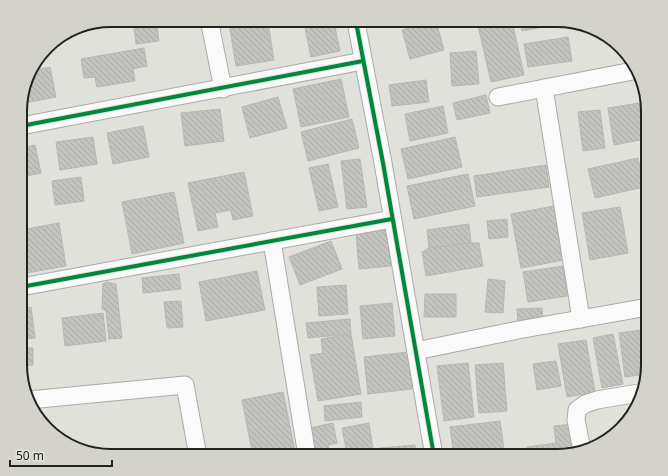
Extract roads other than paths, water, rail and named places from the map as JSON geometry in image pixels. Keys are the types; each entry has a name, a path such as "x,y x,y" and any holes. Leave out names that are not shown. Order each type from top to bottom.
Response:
{"street":[{"path":"211,27 223,89"},
{"path":"357,27 433,449"},
{"path":"27,125 363,62"},
{"path":"498,97 631,71"},
{"path":"544,88 581,319"},
{"path":"27,286 392,218"},
{"path":"272,241 306,449"},
{"path":"416,351 518,330 641,308"},
{"path":"34,400 185,386 197,449"},
{"path":"581,445 576,420 577,410 585,404 597,400 636,393"}]}
